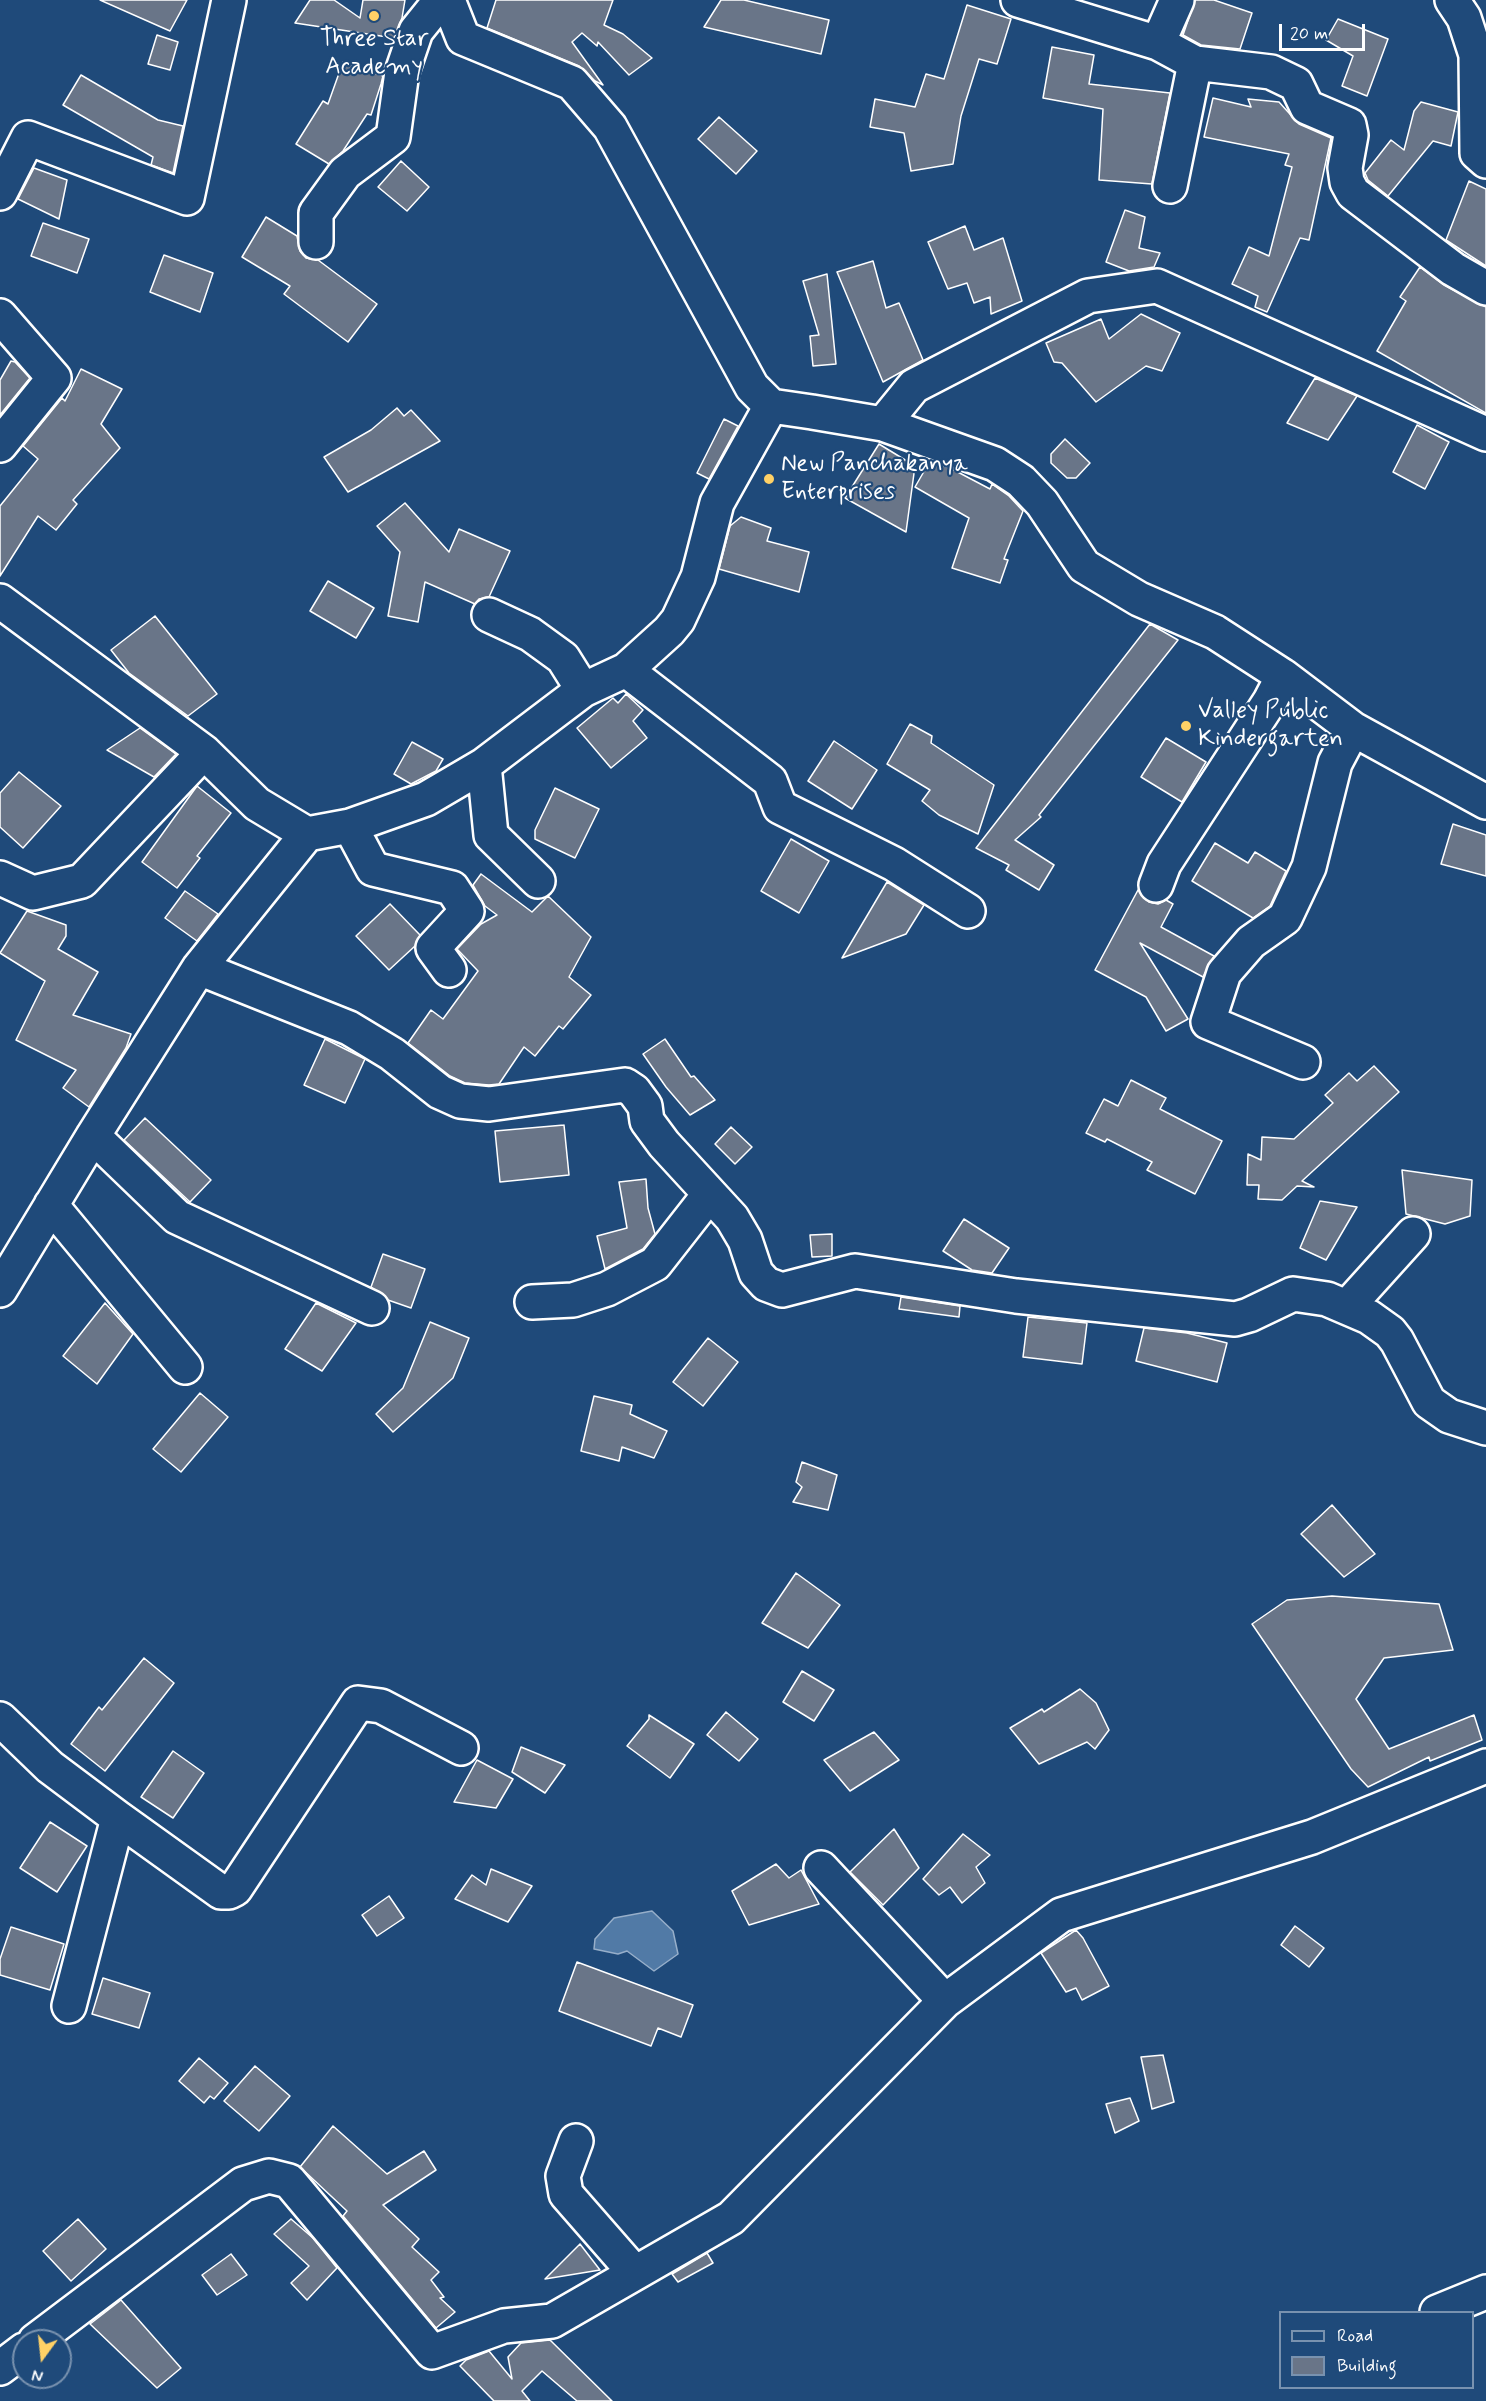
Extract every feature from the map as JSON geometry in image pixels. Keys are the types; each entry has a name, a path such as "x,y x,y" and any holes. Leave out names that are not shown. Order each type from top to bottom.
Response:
{"street":[{"path":"0,193 28,138 187,198 229,0"},
{"path":"316,242 316,213 345,173 393,137 402,72 416,31 441,0"},
{"path":"448,0 463,38 572,83 610,127 752,387 771,406 883,424 1004,470 1022,481 1042,502 1084,566 1139,599 1215,632 1283,676 1353,729 1486,802"},
{"path":"1018,0 1158,44 1195,63 1271,72 1296,84 1307,107 1349,125 1351,135 1345,168 1347,182 1353,193 1453,269 1486,288"},
{"path":"1158,44 1177,0"},
{"path":"1452,0 1464,18 1476,55 1477,153 1486,161"},
{"path":"1170,186 1195,63"},
{"path":"883,424 914,386 1088,296 1157,286 1486,434"},
{"path":"0,316 54,378 0,445"},
{"path":"0,1290 93,1136 199,968 307,834 350,826 426,799 484,765 583,690 626,670 678,620 698,577 717,503 771,406"},
{"path":"0,601 204,752 257,804 307,834"},
{"path":"489,615 530,634 563,658 583,690"},
{"path":"626,670 770,781 780,807 894,864 968,911"},
{"path":"1156,885 1164,864 1270,701 1283,676"},
{"path":"1303,1062 1208,1023 1224,974 1251,942 1284,918 1290,908 1310,867 1335,763 1353,729"},
{"path":"0,878 33,893 81,881 204,752"},
{"path":"484,765 491,835 538,881"},
{"path":"350,826 374,868 452,888 467,911 433,948 449,970"},
{"path":"199,968 348,1028 392,1054 440,1092 460,1101 489,1104 625,1085 634,1091 645,1106 647,1121 664,1144 732,1218 745,1240 756,1273 766,1284 782,1290 855,1271 1016,1296 1203,1318 1235,1319 1250,1315 1293,1294 1327,1299 1348,1306 1369,1317 1398,1341 1430,1402 1449,1416 1486,1428"},
{"path":"93,1136 177,1216 372,1308"},
{"path":"532,1302 573,1300 607,1289 656,1264 709,1195"},
{"path":"51,1205 184,1367"},
{"path":"1348,1306 1413,1234"},
{"path":"0,1719 50,1767 221,1892 229,1892 235,1888 358,1703 381,1706 461,1748"},
{"path":"51,2329 243,2184 269,2176 289,2181 432,2352 504,2326 552,2321 731,2218 945,2001 1060,1915 1312,1837 1486,1766"},
{"path":"69,2006 118,1818"},
{"path":"821,1868 945,2001"},
{"path":"576,2141 563,2176 566,2194 635,2273"},
{"path":"1442,2311 1486,2292"}],"water":[{"path":"652,1911 673,1931 678,1954 654,1971 627,1951 618,1954 594,1949 595,1939 614,1918"}],"building":[{"path":"100,0 187,0 170,31"},
{"path":"310,0 334,0 360,18 363,0 405,0 402,18 394,38 295,23"},
{"path":"496,0 613,0 604,25 623,34 652,58 629,75 598,42 597,46 582,33 572,42 603,85 595,81 579,66 487,28"},
{"path":"721,0 744,0 829,20 821,54 704,27"},
{"path":"1195,0 1214,0 1252,13 1240,49 1201,45 1183,35"},
{"path":"967,5 1011,19 997,64 979,59 961,116 953,164 911,171 904,133 870,127 875,99 915,107 926,74 944,79"},
{"path":"1338,19 1388,39 1367,96 1342,86 1353,56 1326,40"},
{"path":"157,35 178,42 170,70 148,64"},
{"path":"1052,47 1094,55 1089,84 1170,93 1152,184 1099,180 1103,109 1043,98"},
{"path":"343,62 383,76 371,115 367,114 343,151 329,164 296,144 323,101 328,104"},
{"path":"81,75 158,120 183,126 173,173 151,165 153,157 63,105"},
{"path":"1213,98 1251,107 1248,99 1279,102 1299,124 1331,138 1309,240 1300,238 1267,312 1255,307 1258,296 1232,284 1249,247 1269,256 1292,167 1285,165 1289,154 1204,137"},
{"path":"1421,102 1458,112 1451,146 1433,141 1388,196 1368,180 1365,173 1391,140 1404,150 1414,111"},
{"path":"719,117 757,151 736,174 698,139"},
{"path":"401,161 429,187 407,211 378,187"},
{"path":"34,168 67,180 59,219 18,199"},
{"path":"1469,181 1486,189 1486,266 1446,240"},
{"path":"1125,210 1145,217 1139,248 1160,253 1154,267 1129,271 1106,262"},
{"path":"266,217 297,236 300,251 306,258 318,260 377,304 348,342 284,294 290,286 242,257"},
{"path":"43,223 89,239 77,273 31,256"},
{"path":"965,226 974,250 1003,238 1022,301 991,314 990,297 974,303 967,283 948,289 928,242"},
{"path":"164,255 213,273 200,312 150,292"},
{"path":"873,261 886,308 899,303 923,360 883,382 837,272"},
{"path":"1420,267 1444,285 1486,307 1486,413 1377,351 1406,301 1400,297"},
{"path":"827,274 836,364 813,366 810,336 819,335 803,281"},
{"path":"1141,314 1180,333 1162,371 1146,366 1096,402 1062,363 1054,362 1046,343 1101,319 1109,339"},
{"path":"11,361 15,362 30,378 0,415 0,380"},
{"path":"81,369 122,389 101,424 120,448 73,500 77,504 56,530 38,516 0,576 0,506 38,459 23,446 62,398 65,401"},
{"path":"1315,378 1357,396 1328,440 1287,423"},
{"path":"397,408 404,416 411,410 440,441 348,492 324,457 371,430"},
{"path":"724,419 738,426 709,479 697,473"},
{"path":"1417,425 1449,442 1425,489 1393,472"},
{"path":"1065,439 1090,463 1076,478 1067,478 1051,463 1051,454"},
{"path":"879,444 915,466 906,532 845,498"},
{"path":"930,461 952,469 990,489 992,484 1009,496 1023,511 1004,559 1008,560 1000,583 952,568 969,518 915,487"},
{"path":"405,503 449,552 459,529 510,551 489,597 479,599 475,604 425,582 418,622 388,616 400,552 377,526"},
{"path":"741,517 771,528 767,541 809,552 799,592 719,569 730,526"},
{"path":"328,581 374,608 356,638 310,611"},
{"path":"155,616 217,694 188,716 129,673 111,650"},
{"path":"1150,624 1178,640 1039,815 1041,817 1015,840 1054,865 1039,890 1006,870 1009,865 976,848"},
{"path":"626,694 643,710 633,721 647,738 611,768 577,728 613,698 618,703"},
{"path":"910,724 932,736 931,743 994,785 978,834 939,815 922,801 930,790 887,764"},
{"path":"140,728 176,754 154,777 107,750"},
{"path":"1166,738 1206,762 1182,802 1141,777"},
{"path":"834,741 877,770 852,809 808,781"},
{"path":"412,742 443,759 436,771 411,784 394,774"},
{"path":"19,772 61,806 23,848 0,827 0,793"},
{"path":"197,786 231,813 197,856 200,858 177,888 142,862"},
{"path":"555,788 599,809 575,858 535,839 535,830"},
{"path":"1453,824 1486,835 1486,876 1441,864"},
{"path":"791,839 829,861 799,913 761,891"},
{"path":"1215,843 1248,863 1255,852 1286,871 1270,906 1253,918 1192,881"},
{"path":"481,874 532,912 548,896 591,937 569,977 591,995 563,1029 559,1026 535,1056 524,1047 499,1084 489,1085 465,1083 450,1076 408,1043 431,1010 443,1019 478,971 457,949 481,924 497,915 485,906 473,885"},
{"path":"887,882 924,905 906,934 842,958"},
{"path":"1138,890 1149,902 1158,904 1166,900 1173,904 1161,927 1214,956 1203,977 1140,943 1188,1019 1166,1031 1146,997 1095,970"},
{"path":"185,891 218,914 197,941 165,918"},
{"path":"390,904 420,935 415,946 389,970 356,936"},
{"path":"27,911 66,925 66,936 58,949 98,972 73,1015 131,1034 126,1048 89,1107 63,1088 76,1070 16,1040 45,981 0,953"},
{"path":"325,1039 365,1059 345,1103 304,1085"},
{"path":"665,1039 691,1077 694,1076 715,1100 690,1115 666,1087 643,1054"},
{"path":"1374,1066 1399,1092 1302,1181 1314,1187 1297,1186 1282,1200 1258,1199 1259,1185 1247,1185 1248,1154 1261,1160 1262,1137 1294,1139 1333,1103 1325,1095 1349,1073 1357,1081"},
{"path":"1131,1080 1166,1098 1160,1109 1222,1141 1195,1194 1147,1170 1152,1162 1107,1139 1105,1142 1086,1133 1104,1099 1118,1106"},
{"path":"145,1118 211,1180 190,1202 124,1140"},
{"path":"564,1125 569,1175 500,1182 495,1131"},
{"path":"731,1127 752,1147 735,1164 715,1144"},
{"path":"1402,1170 1472,1180 1470,1216 1445,1224 1406,1214"},
{"path":"646,1179 648,1208 655,1234 643,1249 605,1269 597,1236 627,1228 619,1182"},
{"path":"1320,1201 1357,1207 1326,1260 1300,1248"},
{"path":"964,1219 1009,1248 992,1273 972,1270 943,1251"},
{"path":"832,1234 832,1256 812,1257 810,1235"},
{"path":"383,1254 425,1269 411,1308 388,1300 371,1287"},
{"path":"901,1297 960,1306 959,1317 899,1309"},
{"path":"105,1303 133,1334 97,1384 63,1356"},
{"path":"316,1303 356,1323 322,1371 285,1349"},
{"path":"1028,1317 1087,1323 1082,1364 1023,1357"},
{"path":"430,1322 469,1338 453,1378 393,1432 376,1414 403,1388"},
{"path":"1144,1328 1187,1333 1227,1343 1217,1382 1136,1361"},
{"path":"708,1338 738,1362 703,1406 673,1382"},
{"path":"200,1393 228,1417 181,1472 153,1449"},
{"path":"594,1396 632,1405 630,1414 667,1431 654,1458 622,1447 619,1461 581,1451"},
{"path":"802,1462 837,1475 828,1510 793,1502 802,1487 796,1482"},
{"path":"1332,1505 1375,1554 1344,1577 1301,1534"},
{"path":"796,1573 840,1605 808,1648 762,1623"},
{"path":"1332,1596 1439,1604 1453,1650 1384,1658 1356,1699 1389,1749 1474,1715 1482,1740 1430,1761 1429,1757 1368,1787 1351,1769 1252,1624 1287,1600"},
{"path":"144,1658 174,1683 105,1771 71,1744 99,1707 102,1710"},
{"path":"802,1671 834,1690 814,1721 783,1702"},
{"path":"1080,1689 1096,1703 1109,1730 1095,1749 1087,1742 1039,1764 1010,1728 1042,1709 1044,1712"},
{"path":"726,1712 758,1739 739,1761 707,1735"},
{"path":"649,1715 694,1744 670,1778 627,1746 649,1719"},
{"path":"874,1732 899,1760 850,1791 824,1760"},
{"path":"521,1747 565,1765 545,1793 512,1772"},
{"path":"173,1751 204,1773 173,1818 141,1797"},
{"path":"477,1760 513,1779 496,1808 454,1802"},
{"path":"50,1822 87,1846 57,1892 20,1868"},
{"path":"894,1829 919,1868 883,1905 850,1872"},
{"path":"963,1834 990,1855 976,1867 985,1883 962,1903 950,1887 939,1895 923,1879"},
{"path":"776,1864 789,1878 801,1870 819,1904 749,1925 732,1891"},
{"path":"491,1869 532,1886 508,1922 455,1899 472,1875 486,1885"},
{"path":"389,1896 404,1918 377,1936 362,1915"},
{"path":"1295,1926 1324,1948 1309,1967 1281,1945"},
{"path":"11,1927 64,1944 50,1990 0,1975 0,1959"},
{"path":"1076,1930 1083,1938 1109,1986 1082,2000 1076,1988 1066,1992 1041,1953"},
{"path":"577,1962 693,2005 681,2037 658,2028 651,2046 559,2011"},
{"path":"103,1978 150,1993 139,2028 92,2014"},
{"path":"1163,2055 1174,2102 1152,2109 1141,2057"},
{"path":"199,2058 228,2083 214,2099 210,2096 204,2103 179,2081"},
{"path":"255,2066 290,2096 259,2131 224,2101"},
{"path":"1130,2098 1139,2121 1115,2133 1106,2104"},
{"path":"333,2126 387,2174 424,2151 436,2170 383,2205 419,2239 412,2247 439,2272 431,2280 444,2297 440,2298 455,2312 436,2328 343,2216 347,2211 300,2167"},
{"path":"78,2219 106,2249 71,2281 43,2251"},
{"path":"291,2219 313,2238 337,2268 307,2300 291,2283 309,2266 274,2234"},
{"path":"580,2244 600,2270 545,2279"},
{"path":"707,2253 713,2263 678,2282 672,2274"},
{"path":"231,2254 247,2275 217,2295 202,2275"},
{"path":"121,2300 181,2368 157,2388 90,2324"},
{"path":"550,2340 612,2401 577,2401 542,2371 522,2391 530,2401 494,2401 460,2366 466,2360 489,2351 512,2379 508,2357 521,2343"}],"place":[{"name":"Three Star Academy","path":"374,16"},
{"name":"New Panchakanya Enterprises","path":"769,479"},
{"name":"Valley Public Kindergarten","path":"1186,726"}]}
